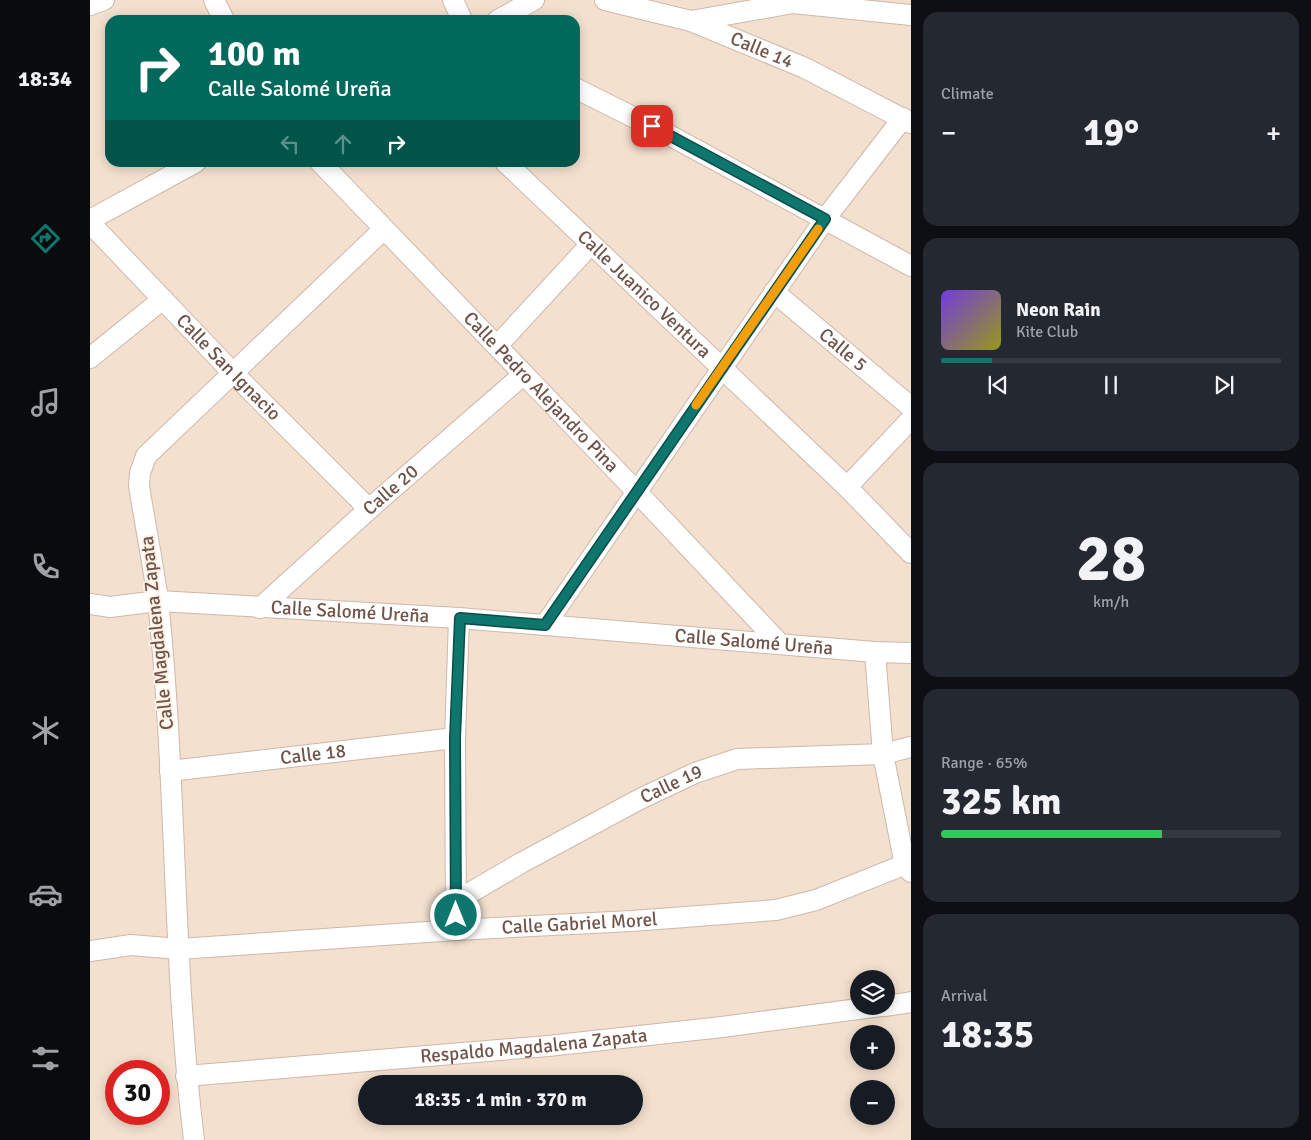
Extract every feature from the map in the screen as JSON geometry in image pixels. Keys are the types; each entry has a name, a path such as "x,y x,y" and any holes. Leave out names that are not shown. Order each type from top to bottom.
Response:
{"street":[{"path":"90,5 104,0"},
{"path":"214,0 222,15"},
{"path":"453,0 460,15"},
{"path":"507,15 534,0"},
{"name":"Calle 14","path":"605,0 691,21 804,68 907,121"},
{"path":"691,21 794,3 911,15"},
{"path":"580,90 669,135 911,266"},
{"path":"545,625 825,219 907,121"},
{"path":"90,222 187,167"},
{"name":"Calle Pedro Alejandro Pina","path":"325,167 780,644"},
{"name":"Calle Juanico Ventura","path":"510,167 847,487 911,553"},
{"name":"Calle San Ignacio","path":"90,222 233,373 369,509"},
{"name":"Calle Magdalena Zapata","path":"194,1140 186,1076 170,771 158,601 140,473 146,456 384,229"},
{"path":"497,346 591,244"},
{"name":"Calle 5","path":"774,292 911,407"},
{"path":"90,358 163,299"},
{"name":"Calle 20","path":"260,608 369,509 524,374"},
{"path":"847,487 911,419"},
{"name":"Calle Salomé Ureña","path":"90,604 110,607 158,601 460,618 875,652 911,653"},
{"path":"456,930 455,738 460,618"},
{"path":"875,652 883,754 909,866"},
{"name":"Calle 18","path":"170,771 455,738"},
{"name":"Calle 19","path":"456,901 538,854 694,773 737,758 883,754 911,747"},
{"name":"Calle Gabriel Morel","path":"90,951 131,945 179,949 456,930 632,922 776,910 816,900 909,866"},
{"path":"895,1005 911,1002"},
{"name":"Respaldo Magdalena Zapata","path":"186,1076 548,1046 722,1027 850,1010"}],"shaded area":[{"path":"90,0 911,0 911,1140 90,1140"}],"slow traffic":[{"path":"696,405 818,229"}],"route":[{"path":"456,915 455,738 460,618 545,625 825,219 652,126"}]}
